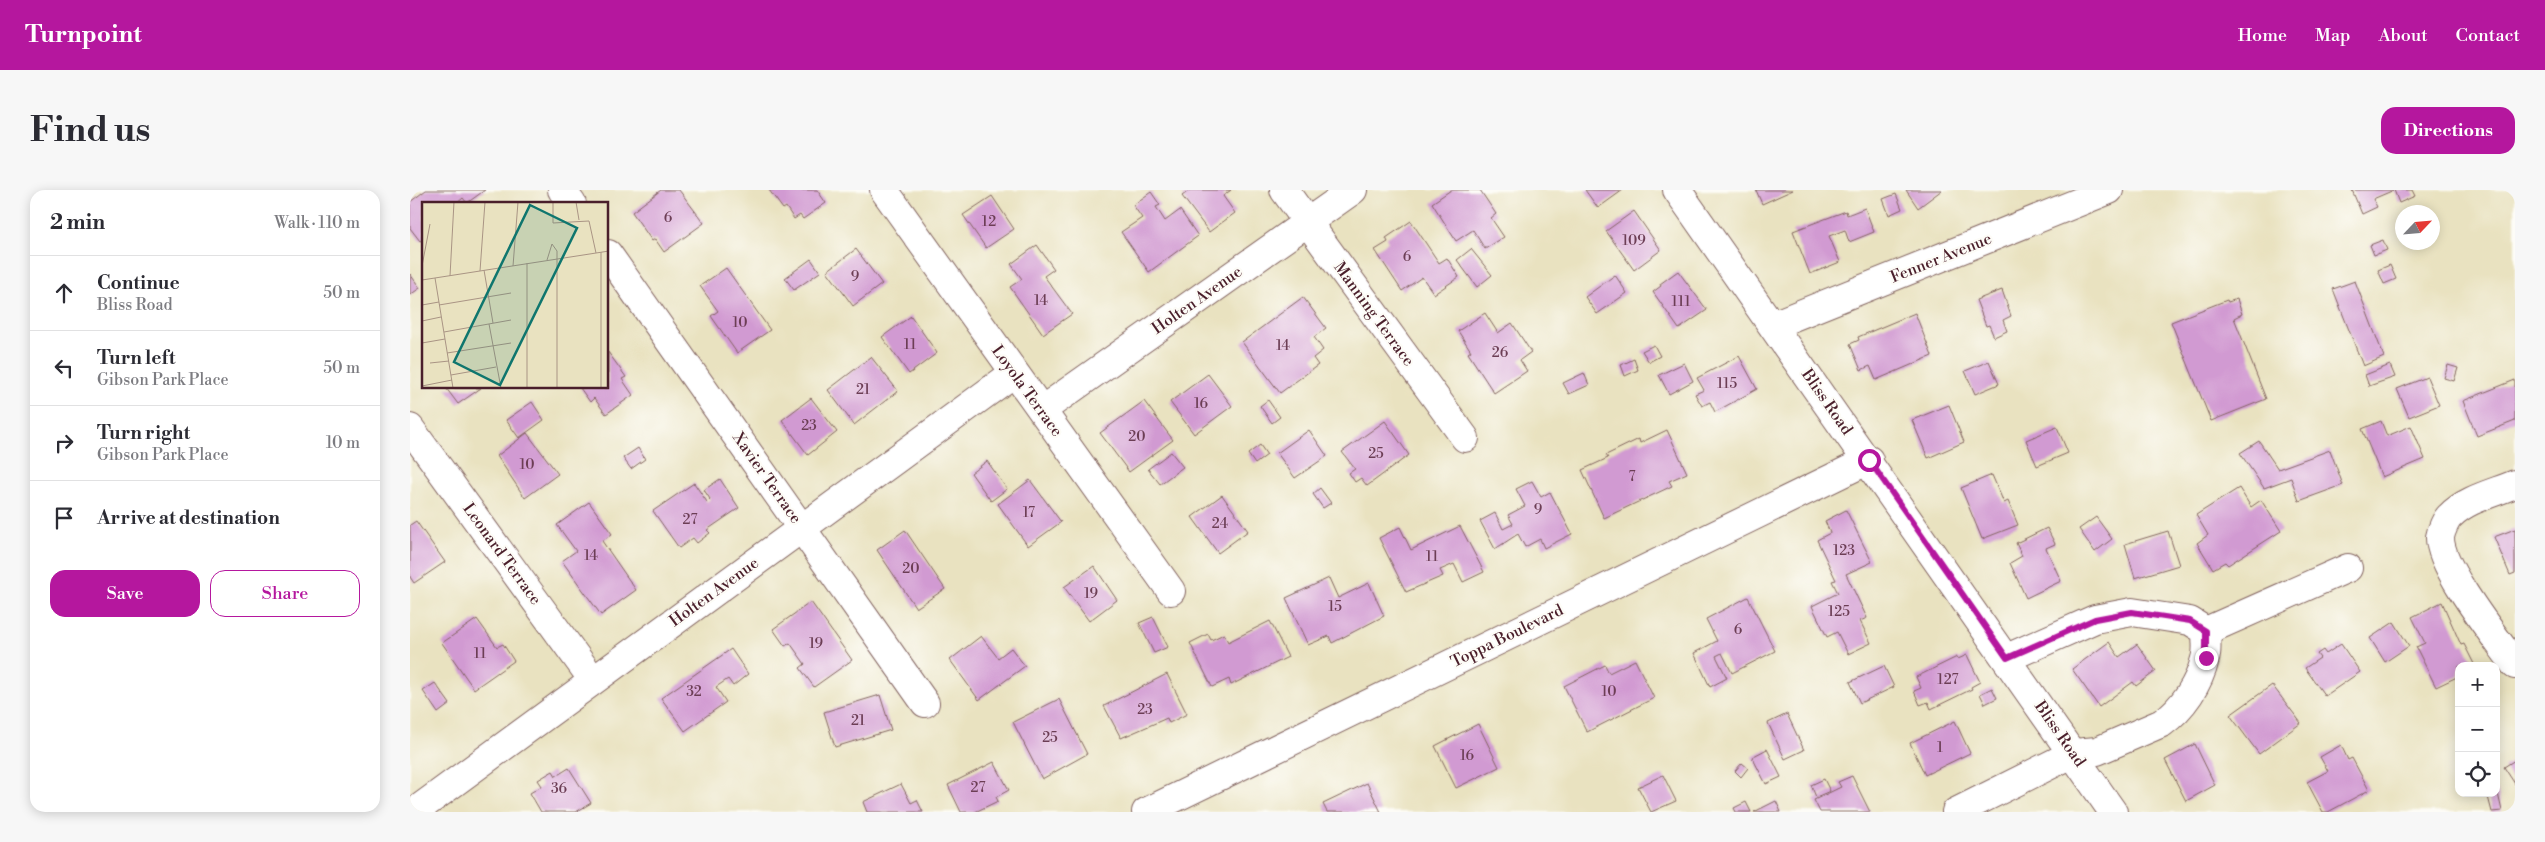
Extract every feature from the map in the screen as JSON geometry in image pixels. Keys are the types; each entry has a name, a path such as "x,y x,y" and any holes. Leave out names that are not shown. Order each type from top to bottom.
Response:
{"street":[{"path":"562,190 571,202"},
{"name":"Loyola Terrace","path":"884,190 1171,591"},
{"name":"Manning Terrace","path":"1284,190 1465,438"},
{"name":"Holten Avenue","path":"1042,410 1353,190"},
{"name":"Bliss Road","path":"1677,190 1869,460 2074,753 2113,812"},
{"name":"Fenner Avenue","path":"1773,325 2109,190"},
{"name":"Xavier Terrace","path":"609,255 925,703"},
{"name":"Holten Avenue","path":"414,812 1014,373"},
{"name":"Leonard Terrace","path":"410,428 593,680"},
{"name":"Toppa Boulevard","path":"1146,812 1869,460"},
{"path":"2515,484 2464,504 2448,517 2440,536 2448,562 2460,588 2515,665"},
{"path":"2206,631 2348,568"},
{"path":"2007,658 2095,619 2132,612 2190,621 2206,631"},
{"path":"1956,812 2074,753 2097,751 2162,724 2171,717 2190,694 2206,658 2206,631"}],"building":[{"path":"426,190 485,190 468,202 463,198 458,202 422,202 422,240 420,241 410,228 410,202"},
{"path":"661,190 679,190 704,223 664,252 655,239 652,241 632,212"},
{"path":"769,190 817,190 826,203 803,219 800,215 794,219 786,207 783,209"},
{"path":"1190,190 1231,190 1223,196 1235,213 1209,232 1182,196"},
{"path":"1451,190 1480,190 1496,214 1491,218 1504,237 1485,249 1473,230 1456,241 1432,203"},
{"path":"1585,190 1623,190 1598,208"},
{"path":"1756,190 1793,190 1762,204"},
{"path":"1906,190 1942,190 1918,208"},
{"path":"2352,190 2394,190 2373,199 2377,207 2362,214"},
{"path":"2394,190 2412,190 2415,196 2399,203"},
{"path":"1151,192 1160,205 1156,207 1165,221 1180,210 1198,236 1149,272 1121,232 1142,218 1133,205"},
{"path":"1896,194 1902,209 1889,215 1883,199"},
{"path":"992,196 1014,229 986,248 963,215"},
{"path":"1865,208 1874,232 1849,242 1845,230 1829,236 1840,262 1810,274 1793,231 1846,211 1847,215"},
{"path":"1634,211 1661,250 1634,270 1606,231"},
{"path":"1411,221 1439,263 1447,258 1459,277 1434,294 1422,277 1402,291 1375,250 1388,242 1386,238"},
{"path":"2383,240 2387,250 2374,255 2370,245"},
{"path":"1037,245 1054,269 1044,276 1072,314 1043,334 1010,287 1022,279 1011,264"},
{"path":"856,249 882,284 853,306 827,271"},
{"path":"1471,249 1492,275 1477,287 1457,260"},
{"path":"811,259 820,272 794,290 785,278"},
{"path":"2390,265 2396,279 2384,284 2378,270"},
{"path":"726,268 770,330 737,353 711,316 718,311 700,286"},
{"path":"1678,271 1707,310 1679,329 1653,292 1661,286 1660,284"},
{"path":"410,274 420,288 410,295"},
{"path":"1615,275 1627,293 1597,314 1585,297"},
{"path":"2355,281 2384,357 2363,366 2333,289"},
{"path":"2002,290 2011,316 2003,320 2007,331 1994,337 1989,325 1986,326 1976,300"},
{"path":"1303,297 1326,328 1314,337 1323,350 1313,358 1318,365 1280,393 1242,342"},
{"path":"2237,299 2242,314 2234,318 2266,399 2211,421 2171,322 2227,300 2228,302"},
{"path":"1485,313 1498,333 1512,323 1531,352 1520,360 1527,371 1494,393 1468,353 1471,351 1458,331"},
{"path":"1915,313 1932,356 1876,380 1870,366 1861,370 1850,344 1859,340 1858,337"},
{"path":"911,316 937,353 909,374 882,337"},
{"path":"1654,345 1660,356 1649,362 1642,351"},
{"path":"609,353 626,377 622,379 633,395 606,414 594,398 590,402 581,389 609,389"},
{"path":"1739,356 1757,389 1715,412 1710,402 1702,406 1695,394 1704,390 1697,378"},
{"path":"871,357 898,391 854,425 828,390"},
{"path":"1634,359 1638,370 1625,376 1621,365"},
{"path":"1989,361 1999,384 1975,394 1965,371"},
{"path":"1684,363 1693,381 1669,394 1659,375"},
{"path":"2390,365 2395,377 2369,386 2365,375"},
{"path":"2448,365 2458,368 2454,381 2444,378"},
{"path":"1584,373 1589,385 1569,394 1563,383"},
{"path":"1208,374 1232,406 1194,434 1170,402"},
{"path":"2427,377 2439,405 2409,417 2397,389"},
{"path":"2515,380 2515,421 2477,436 2463,401"},
{"path":"447,389 480,389 458,404"},
{"path":"811,398 837,432 808,455 782,420"},
{"path":"1268,400 1280,417 1272,423 1260,406"},
{"path":"1144,401 1173,440 1129,472 1100,433"},
{"path":"532,402 544,420 519,438 506,420"},
{"path":"1949,405 1964,442 1928,458 1912,420"},
{"path":"1385,421 1409,455 1367,486 1361,478 1355,482 1349,473 1355,469 1342,452"},
{"path":"2381,421 2387,436 2411,426 2425,459 2382,477 2362,429"},
{"path":"2057,427 2068,453 2037,466 2026,440"},
{"path":"1309,430 1327,456 1295,478 1277,453"},
{"path":"1667,430 1687,473 1669,481 1672,486 1604,518 1582,470 1608,458 1606,455 1639,439 1640,443"},
{"path":"527,433 558,474 525,498 497,456"},
{"path":"2259,441 2278,469 2330,450 2343,485 2299,501 2291,478 2264,488 2240,453"},
{"path":"1260,445 1267,455 1255,464 1248,454"},
{"path":"638,448 645,459 631,469 623,458"},
{"path":"1171,452 1183,467 1160,484 1148,469"},
{"path":"987,461 1007,489 991,501 971,473"},
{"path":"1992,475 2004,503 2008,501 2018,525 1982,539 1961,488"},
{"path":"720,479 739,508 707,530 710,533 697,543 693,538 679,548 653,511 694,483 707,502 710,499 704,490"},
{"path":"1030,480 1061,522 1028,546 998,504"},
{"path":"1532,481 1541,497 1550,492 1572,534 1544,548 1540,539 1525,547 1518,534 1495,549 1480,521 1495,513 1503,529 1513,524 1508,515 1525,506 1516,489"},
{"path":"1320,488 1331,503 1323,508 1313,494"},
{"path":"2239,488 2251,507 2261,500 2281,531 2228,565 2225,562 2213,569 2197,543 2208,535 2196,515"},
{"path":"1222,495 1248,531 1218,553 1192,517"},
{"path":"589,502 612,534 602,541 636,590 601,615 562,561 576,551 557,525"},
{"path":"1846,510 1872,562 1846,574 1867,618 1860,621 1871,643 1848,654 1837,632 1827,637 1812,606 1838,593 1832,581 1836,580 1817,540 1830,533 1825,521"},
{"path":"2096,517 2112,539 2095,552 2079,529"},
{"path":"416,521 445,562 414,583 410,577 410,525"},
{"path":"1460,526 1484,572 1463,582 1454,564 1440,570 1443,576 1406,592 1379,538 1400,527 1411,550"},
{"path":"2047,528 2055,544 2046,548 2061,581 2026,598 2010,563 2022,556 2016,543"},
{"path":"2515,529 2515,573 2510,575 2494,537"},
{"path":"905,530 945,589 916,608 877,550"},
{"path":"2168,531 2179,565 2135,578 2125,544"},
{"path":"1094,566 1117,600 1089,621 1064,587"},
{"path":"1329,578 1338,598 1369,583 1384,616 1332,643 1329,636 1308,645 1286,598"},
{"path":"1748,597 1775,651 1732,673 1722,653 1716,656 1727,678 1710,687 1694,653 1717,641 1706,619"},
{"path":"811,602 852,660 814,687 800,668 805,664 790,643 785,646 773,629"},
{"path":"2442,602 2461,645 2464,644 2473,662 2455,662 2455,678 2436,687 2416,647 2425,643 2412,617"},
{"path":"1153,617 1168,647 1154,653 1139,623"},
{"path":"477,619 497,647 503,644 514,661 474,689 442,643"},
{"path":"1270,621 1288,657 1231,685 1229,679 1212,687 1190,643 1208,634 1211,640 1224,634 1228,642"},
{"path":"2394,622 2409,646 2385,662 2370,638"},
{"path":"981,636 998,658 1011,648 1025,666 979,700 950,660"},
{"path":"2109,642 2119,657 2137,644 2156,671 2136,686 2133,682 2099,707 2072,669"},
{"path":"2341,644 2360,672 2325,696 2305,668 2320,658 2317,654 2323,650 2326,654"},
{"path":"731,649 748,674 733,686 728,679 716,687 726,702 685,731 661,698"},
{"path":"1967,655 1980,682 1971,687 1972,689 1931,709 1928,702 1920,705 1914,691 1921,688 1916,677 1957,657 1958,659"},
{"path":"1635,660 1654,698 1587,732 1564,686 1605,665 1609,673"},
{"path":"1884,666 1894,687 1860,703 1850,682"},
{"path":"1167,674 1187,714 1169,723 1167,718 1121,738 1104,706"},
{"path":"435,683 450,704 438,713 423,691"},
{"path":"2272,685 2301,723 2259,754 2230,715"},
{"path":"1992,688 1997,698 1985,704 1980,694"},
{"path":"880,695 891,730 835,747 824,712"},
{"path":"1059,699 1087,754 1042,779 1013,722"},
{"path":"1787,714 1804,750 1785,759 1768,723"},
{"path":"1955,721 1970,753 1925,775 1910,743"},
{"path":"1478,724 1499,767 1456,788 1435,746"},
{"path":"2195,744 2215,785 2186,801 2165,760"},
{"path":"2341,745 2348,760 2352,758 2369,790 2328,812 2323,812 2307,782 2328,771 2320,757"},
{"path":"1767,749 1781,777 1766,784 1752,757"},
{"path":"2515,760 2515,784 2504,767"},
{"path":"994,762 1009,790 996,797 998,801 975,812 961,812 948,785"},
{"path":"1742,763 1748,768 1741,777 1735,771"},
{"path":"569,768 591,803 576,812 541,812 530,793 542,786 538,780 553,771 556,776"},
{"path":"1663,775 1676,801 1651,812 1638,787"},
{"path":"1852,776 1870,812 1820,812 1814,800 1841,787 1838,782"},
{"path":"1824,779 1830,791 1816,797 1811,785"},
{"path":"1367,783 1381,812 1327,812 1323,804"},
{"path":"901,784 911,803 917,800 923,812 867,812 863,802"},
{"path":"2488,797 2499,797 2502,811 2492,812"},
{"path":"1776,801 1781,812 1754,812"},
{"path":"1746,802 1751,812 1736,812 1734,808"}],"route":[{"path":"1869,460 2007,658 2095,619 2132,612 2190,621 2206,631 2206,658"}]}
